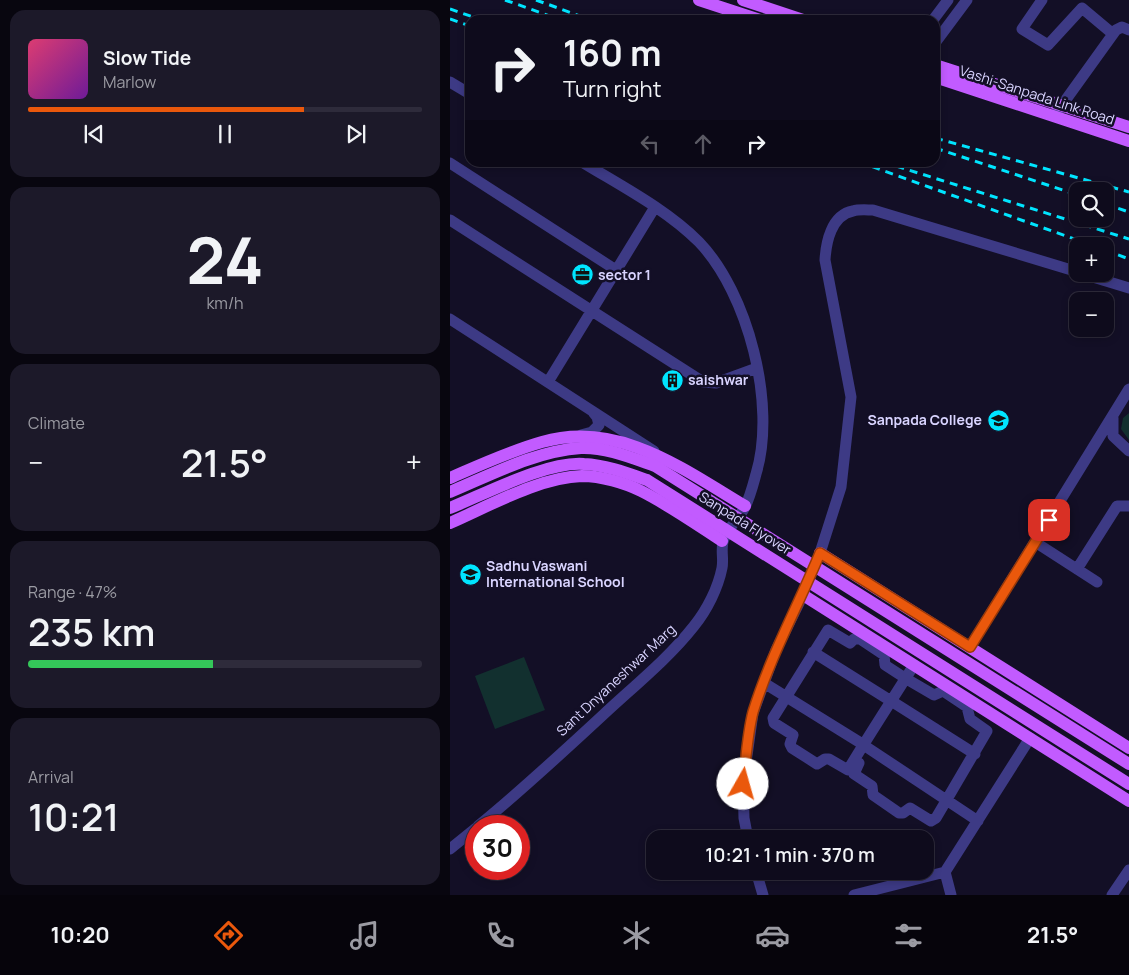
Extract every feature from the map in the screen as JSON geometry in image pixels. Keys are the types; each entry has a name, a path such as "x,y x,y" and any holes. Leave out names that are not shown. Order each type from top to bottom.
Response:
{"main road":[{"path":"699,0 745,15"},
{"path":"743,0 788,15"},
{"name":"Vashi-Sanpada Link Road","path":"940,66 1129,127"},
{"name":"Vashi-Sanpada Link Road","path":"940,79 1129,141"},
{"path":"450,478 544,441 581,435 623,441 661,455 745,506"},
{"name":"Sanpada Flyover","path":"450,492 548,454 582,448 620,454 655,466 1129,764"},
{"name":"Sanpada Flyover","path":"450,508 545,471 582,463 616,469 647,480 1129,784"},
{"path":"472,469 488,507"},
{"path":"450,522 556,480 583,476 613,481 641,491 722,541"},
{"path":"820,553 1129,748"},
{"path":"803,595 1129,801"}],"street":[{"path":"937,15 948,0"},
{"path":"940,36 967,0"},
{"path":"1042,0 1022,29 1048,45 1082,8 1113,34"},
{"path":"1054,116 1113,34 1119,28 1129,30"},
{"path":"450,82 465,91"},
{"path":"450,163 616,270"},
{"path":"590,167 655,207 698,242 728,282 746,322 757,368 762,428 761,448 757,472 745,506 722,541"},
{"path":"548,382 655,207"},
{"path":"746,830 743,784 753,713 776,650 803,595 820,553 841,487 852,397 824,260 826,241 835,224 851,211 873,210 1069,269"},
{"path":"450,220 703,382 716,383 757,368"},
{"path":"1109,282 1129,288"},
{"path":"450,319 661,455"},
{"path":"970,647 1129,390"},
{"path":"1129,403 1119,408 1113,416 1111,430 1118,443 1129,451"},
{"path":"581,435 592,432 599,426 598,417 586,407"},
{"path":"1092,450 1104,441 1118,443"},
{"path":"1078,569 1117,506 1129,506"},
{"name":"Sant Dnyaneshwar Marg","path":"490,815 666,657 695,625 707,608 723,568 722,541"},
{"path":"1035,542 1097,582"},
{"path":"866,747 854,774 872,786 873,795 899,813 910,808 931,821 934,820 987,731 970,719 967,707 943,691 934,695 908,680 885,665 884,655 860,639 854,639 850,643 831,630 826,631 773,718 774,723 792,735 790,744 792,748 817,764 825,759 829,759 848,770 866,747 908,680 916,666"},
{"path":"813,652 975,754"},
{"path":"764,683 978,821"},
{"path":"854,895 945,872 1030,738"},
{"name":"Sant Dnyaneshwar Marg","path":"450,849 465,837"},
{"path":"1112,895 1129,870"},
{"path":"945,872 951,895"},
{"path":"759,880 763,895"}],"green space":[{"path":"1129,413 1129,440 1121,429 1123,418"},
{"path":"524,657 545,710 495,729 475,676"}],"railway":[{"path":"505,0 547,15"},
{"path":"536,0 577,15"},
{"path":"450,9 467,15"},
{"path":"450,19 465,24"},
{"path":"940,139 1129,192"},
{"path":"940,150 1069,192"},
{"path":"873,167 1069,237"},
{"path":"899,167 1129,239"},
{"path":"1114,207 1129,212"},
{"path":"1114,253 1129,259"}],"place":[{"name":"sector 1","path":"582,275"},
{"name":"saishwar","path":"672,380"},
{"name":"Sanpada College","path":"998,420"},
{"name":"Sadhu Vaswani International School","path":"470,574"}],"route":[{"path":"743,784 753,713 776,650 799,603 820,553 970,647 1049,520"}]}
